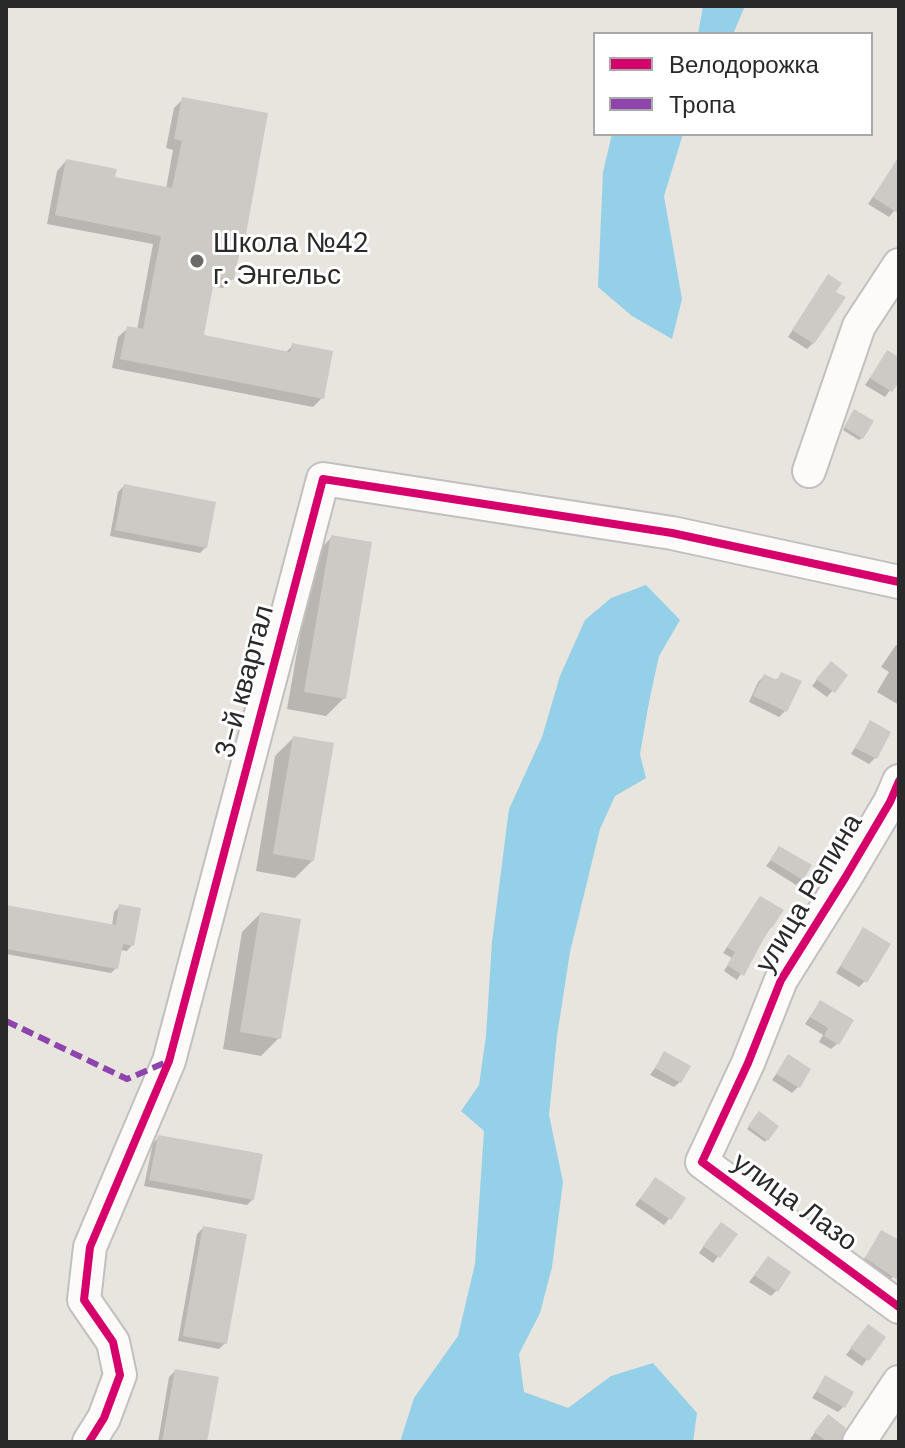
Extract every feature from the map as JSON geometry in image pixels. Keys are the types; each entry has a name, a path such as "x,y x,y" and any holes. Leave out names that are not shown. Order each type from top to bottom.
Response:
{"street":[{"path":"809,471 859,326 899,265"},
{"name":"3-й квартал","path":"89,1442 104,1418 120,1375 113,1342 84,1300 90,1247 169,1061 323,479 672,533 899,582"},
{"name":"улица Репина","path":"702,1162 748,1063 781,980 853,865 899,781"},
{"name":"улица Лазо","path":"702,1162 899,1307"},
{"path":"859,1442 899,1382"}],"water":[{"path":"703,6 745,6 734,32 698,32"},
{"path":"612,136 682,136 664,196 682,299 672,339 632,316 598,287 603,172"},
{"path":"646,585 680,620 659,656 649,702 640,754 646,778 615,796 600,829 570,952 549,1115 563,1182 552,1267 540,1313 519,1354 524,1392 568,1408 611,1376 653,1363 697,1413 693,1442 400,1442 414,1398 458,1336 475,1264 484,1131 461,1111 479,1085 486,1036 492,942 509,809 542,737 560,676 585,620 611,598"}],"building":[{"name":"Школа №42 г. Энгельс","path":"182,97 268,113 244,245 241,245 234,280 215,276 204,335 290,352 292,343 333,351 324,399 120,359 127,326 143,329 161,236 55,215 66,159 117,169 115,177 172,188 182,141 174,139"},
{"path":"899,156 899,214 873,197"},
{"path":"828,274 842,283 836,292 846,297 814,344 792,330"},
{"path":"887,350 899,357 899,382 892,392 870,378"},
{"path":"854,409 874,421 863,439 844,427"},
{"path":"124,484 216,502 207,548 115,530"},
{"path":"331,535 372,542 346,699 304,692"},
{"path":"831,661 848,675 835,693 816,679"},
{"path":"781,672 802,681 787,712 753,696 764,674 777,680"},
{"path":"870,720 891,732 877,759 855,748"},
{"path":"293,736 334,743 314,861 273,854"},
{"path":"779,846 812,865 803,880 770,860"},
{"path":"760,896 784,910 770,927 744,976 727,965 735,952 727,947"},
{"path":"119,904 141,908 134,946 123,944 118,969 6,949 6,905 116,925"},
{"path":"260,912 301,919 281,1039 240,1032"},
{"path":"863,927 891,944 867,983 840,966"},
{"path":"820,1000 854,1020 839,1045 824,1036 828,1028 810,1017"},
{"path":"664,1051 691,1066 681,1083 655,1068"},
{"path":"788,1054 811,1069 800,1088 776,1074"},
{"path":"759,1111 779,1126 768,1141 748,1126"},
{"path":"158,1135 263,1154 254,1200 149,1180"},
{"path":"655,1177 686,1198 671,1220 640,1199"},
{"path":"721,1222 738,1234 720,1258 703,1246"},
{"path":"203,1226 247,1234 227,1344 183,1336"},
{"path":"881,1230 899,1240 899,1281 865,1258"},
{"path":"768,1256 791,1272 778,1292 754,1275"},
{"path":"868,1324 886,1337 869,1361 850,1348"},
{"path":"175,1369 219,1377 207,1442 162,1442"},
{"path":"825,1375 854,1392 845,1408 816,1391"},
{"path":"828,1414 846,1428 840,1442 828,1442 814,1432"}],"marked path":[{"path":"6,1021 127,1079 169,1061"}],"cycle path":[{"path":"89,1442 104,1418 120,1375 113,1342 84,1300 90,1247 169,1061 323,479 672,533 899,582"},
{"path":"899,781 845,878 781,980 748,1063 702,1162 899,1307"}],"place":[{"name":"Школа №42 г. Энгельс","path":"197,261"}]}
